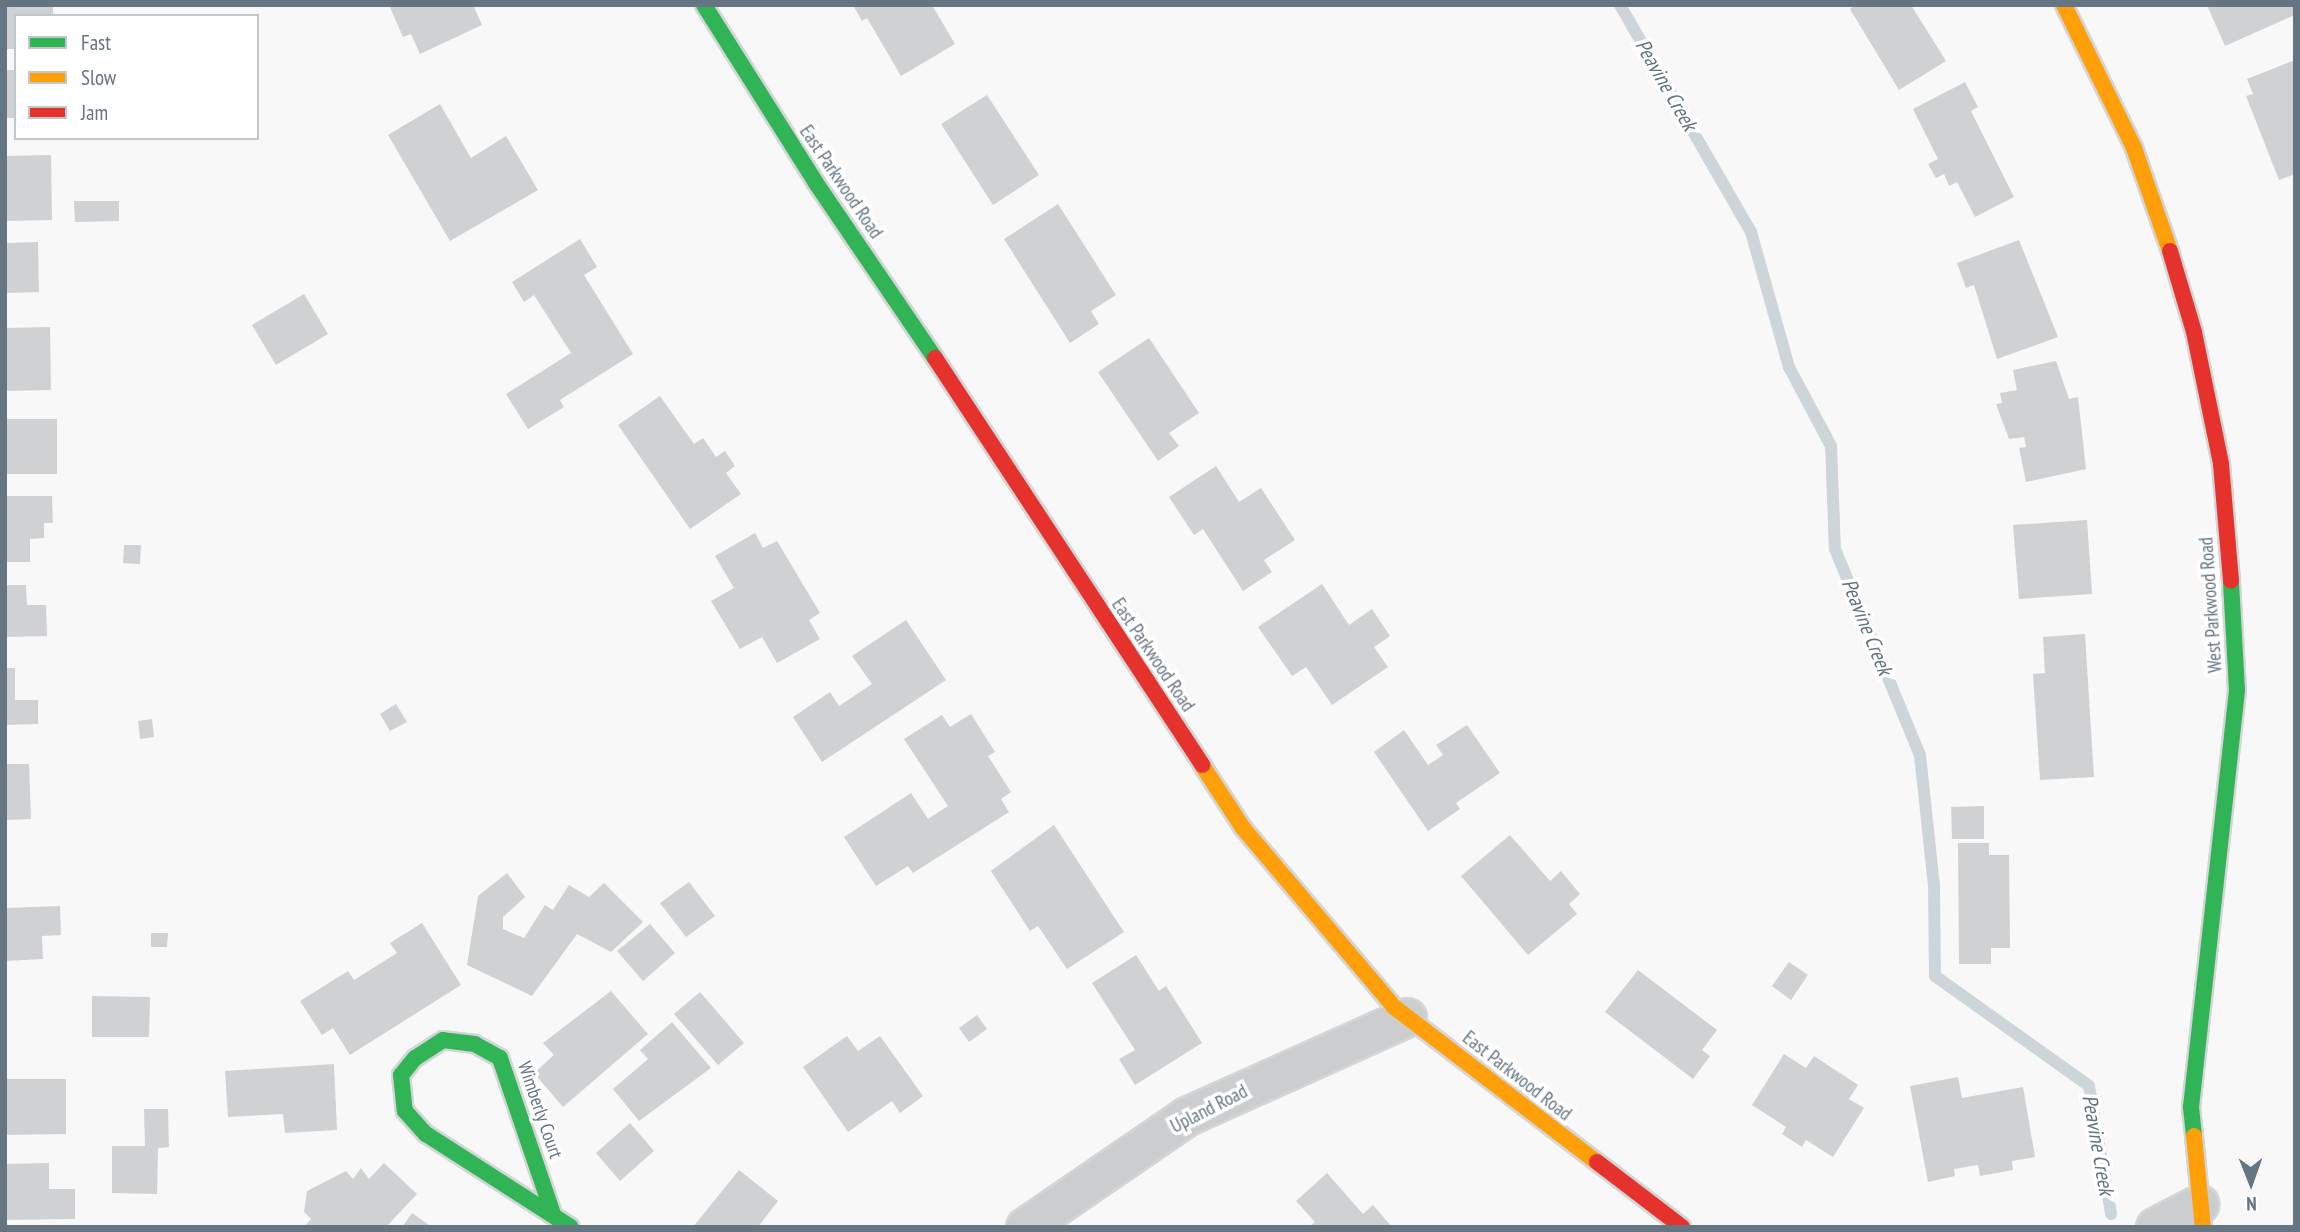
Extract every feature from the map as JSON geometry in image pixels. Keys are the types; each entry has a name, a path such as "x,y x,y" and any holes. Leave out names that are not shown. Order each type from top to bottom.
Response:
{"street":[{"name":"East Parkwood Road","path":"704,5 816,183 994,444 1243,828 1394,1007 1682,1227"},
{"name":"West Parkwood Road","path":"2064,5 2134,148 2164,231 2194,332 2221,464 2236,634 2237,690 2191,1107 2201,1216"},
{"name":"Upland Road","path":"1026,1227 1187,1116 1407,1017"},
{"name":"Wimberly Court","path":"553,1213 500,1058 475,1044 443,1040 415,1058 401,1074 405,1111 426,1134 571,1227"},
{"path":"2155,1227 2201,1216"}],"building":[{"path":"5,5 53,5 53,14 14,14 14,49 5,49"},
{"path":"389,5 473,5 482,25 420,54 411,34 403,37"},
{"path":"853,5 932,5 955,44 901,76 867,18 862,21"},
{"path":"1855,5 1911,5 1946,61 1899,90 1850,9"},
{"path":"2207,5 2295,5 2295,15 2225,46"},
{"path":"2295,60 2295,174 2279,180 2246,96 2253,94 2247,79"},
{"path":"5,70 14,70 14,118 5,118"},
{"path":"1965,82 1978,107 1971,111 2014,197 1975,217 1957,182 1949,186 1944,174 1936,178 1928,164 1938,159 1913,109"},
{"path":"987,95 1039,175 993,205 941,124"},
{"path":"440,104 471,158 506,136 538,190 450,241 388,135"},
{"path":"51,155 52,220 5,221 5,156"},
{"path":"74,201 119,201 119,221 75,222"},
{"path":"1058,204 1116,295 1091,311 1099,324 1070,343 1004,239"},
{"path":"580,239 597,267 584,275 633,354 560,400 564,407 528,429 506,394 571,353 534,295 524,302 512,282"},
{"path":"2019,240 2058,337 1997,359 1974,285 1966,288 1957,263"},
{"path":"38,242 39,292 5,293 5,243"},
{"path":"304,294 328,334 276,365 252,325"},
{"path":"50,327 51,390 5,391 5,328"},
{"path":"1149,338 1199,413 1169,433 1179,446 1158,461 1098,372"},
{"path":"2056,361 2069,399 2078,397 2086,469 2026,482 2019,448 2026,447 2024,437 2009,439 1996,404 2002,403 2000,393 2017,390 2013,370"},
{"path":"660,396 694,444 703,438 716,457 725,451 735,466 726,473 741,494 690,529 618,425"},
{"path":"5,419 57,419 57,474 5,474"},
{"path":"1216,466 1239,502 1261,488 1295,540 1264,560 1272,572 1243,591 1203,529 1194,535 1169,497"},
{"path":"5,496 52,496 53,523 44,523 44,538 30,539 30,562 5,562"},
{"path":"2087,520 2092,594 2019,599 2013,525"},
{"path":"755,533 763,548 777,541 820,613 809,620 820,639 777,663 762,637 740,649 711,601 734,588 715,556"},
{"path":"124,545 141,545 140,564 123,563"},
{"path":"1322,584 1349,625 1372,609 1390,636 1374,647 1388,667 1332,705 1306,667 1292,676 1258,627"},
{"path":"5,585 26,585 27,605 46,605 47,636 5,637"},
{"path":"906,620 946,680 822,762 793,717 830,692 839,706 872,684 852,656"},
{"path":"2085,634 2094,777 2040,780 2033,674 2045,673 2043,637"},
{"path":"5,668 15,668 15,700 38,700 38,724 5,725"},
{"path":"396,704 407,722 390,731 380,714"},
{"path":"971,714 995,752 988,756 1011,792 1001,799 1009,812 913,873 908,866 876,886 844,837 911,793 928,819 948,806 904,739 942,715 950,727"},
{"path":"152,719 154,737 140,739 138,721"},
{"path":"1467,725 1500,773 1456,803 1460,809 1428,831 1374,752 1404,730 1428,765 1443,755 1436,745"},
{"path":"5,764 29,764 31,819 5,820"},
{"path":"1984,806 1984,839 1952,839 1951,807"},
{"path":"1054,825 1124,932 1067,969 1038,926 1030,931 991,871"},
{"path":"1510,835 1550,881 1561,871 1580,894 1569,904 1577,914 1528,955 1461,876"},
{"path":"1958,843 1989,843 1989,855 2009,855 2010,948 1991,948 1991,964 1959,964"},
{"path":"507,873 525,897 503,917 503,929 524,938 545,905 553,910 569,885 589,897 604,883 643,922 611,952 577,934 532,996 467,965 478,896"},
{"path":"689,882 715,916 686,937 660,903"},
{"path":"60,906 61,935 42,936 43,959 5,961 5,908"},
{"path":"422,923 461,985 350,1055 333,1028 322,1035 300,1001 348,971 354,980 397,953 390,943"},
{"path":"650,924 675,953 643,981 617,951"},
{"path":"151,933 168,933 167,947 151,947"},
{"path":"1136,955 1159,991 1166,986 1202,1043 1135,1085 1119,1059 1135,1050 1092,983"},
{"path":"1789,962 1808,975 1791,1000 1772,986"},
{"path":"1638,970 1717,1030 1702,1050 1710,1056 1693,1079 1605,1012"},
{"path":"611,991 648,1034 563,1107 534,1073 554,1055 543,1043"},
{"path":"700,992 744,1043 718,1065 674,1014"},
{"path":"92,996 150,997 149,1037 92,1037"},
{"path":"977,1015 987,1029 969,1042 959,1028"},
{"path":"672,1022 711,1068 639,1121 613,1089 648,1059 640,1050"},
{"path":"847,1036 858,1051 880,1036 923,1096 900,1113 892,1101 848,1132 803,1067"},
{"path":"1784,1054 1806,1068 1814,1056 1858,1085 1849,1099 1864,1108 1833,1157 1806,1140 1802,1147 1782,1134 1786,1127 1752,1105"},
{"path":"334,1064 337,1130 285,1133 283,1114 228,1117 225,1071"},
{"path":"1958,1077 1962,1098 2023,1087 2035,1157 2012,1161 2013,1170 1980,1176 1978,1165 1954,1169 1955,1176 1928,1182 1910,1086"},
{"path":"5,1079 66,1079 66,1134 5,1135"},
{"path":"144,1109 168,1109 169,1147 158,1148 157,1194 112,1193 112,1146 145,1146"},
{"path":"630,1123 654,1151 620,1181 596,1153"},
{"path":"49,1163 49,1189 75,1189 75,1219 5,1220 5,1164"},
{"path":"384,1163 417,1194 386,1227 304,1227 311,1219 304,1212 307,1191 346,1171 353,1179 361,1168 369,1179"},
{"path":"739,1170 778,1201 758,1227 693,1227"},
{"path":"1327,1173 1363,1214 1373,1205 1392,1227 1309,1227 1315,1222 1296,1201"},
{"path":"412,1213 432,1227 402,1227"}],"waterway":[{"name":"Peavine Creek","path":"1620,5 1751,232 1789,367 1831,446 1835,549 1920,755 1934,885 1935,976 2089,1086 2111,1214"}],"traffic: fast":[{"path":"704,5 816,183 935,358"},
{"path":"2194,1136 2191,1107 2237,690 2231,581"},
{"path":"553,1214 500,1058 475,1044 443,1040 415,1058 401,1075 405,1111 426,1134 571,1227"}],"traffic: slow":[{"path":"2064,5 2134,148 2170,251"},
{"path":"1202,765 1243,828 1394,1007 1597,1162"},
{"path":"2194,1136 2203,1227"}],"traffic: jam":[{"path":"2170,251 2194,332 2221,464 2231,581"},
{"path":"935,358 1202,765"},
{"path":"1597,1162 1682,1227"}]}
